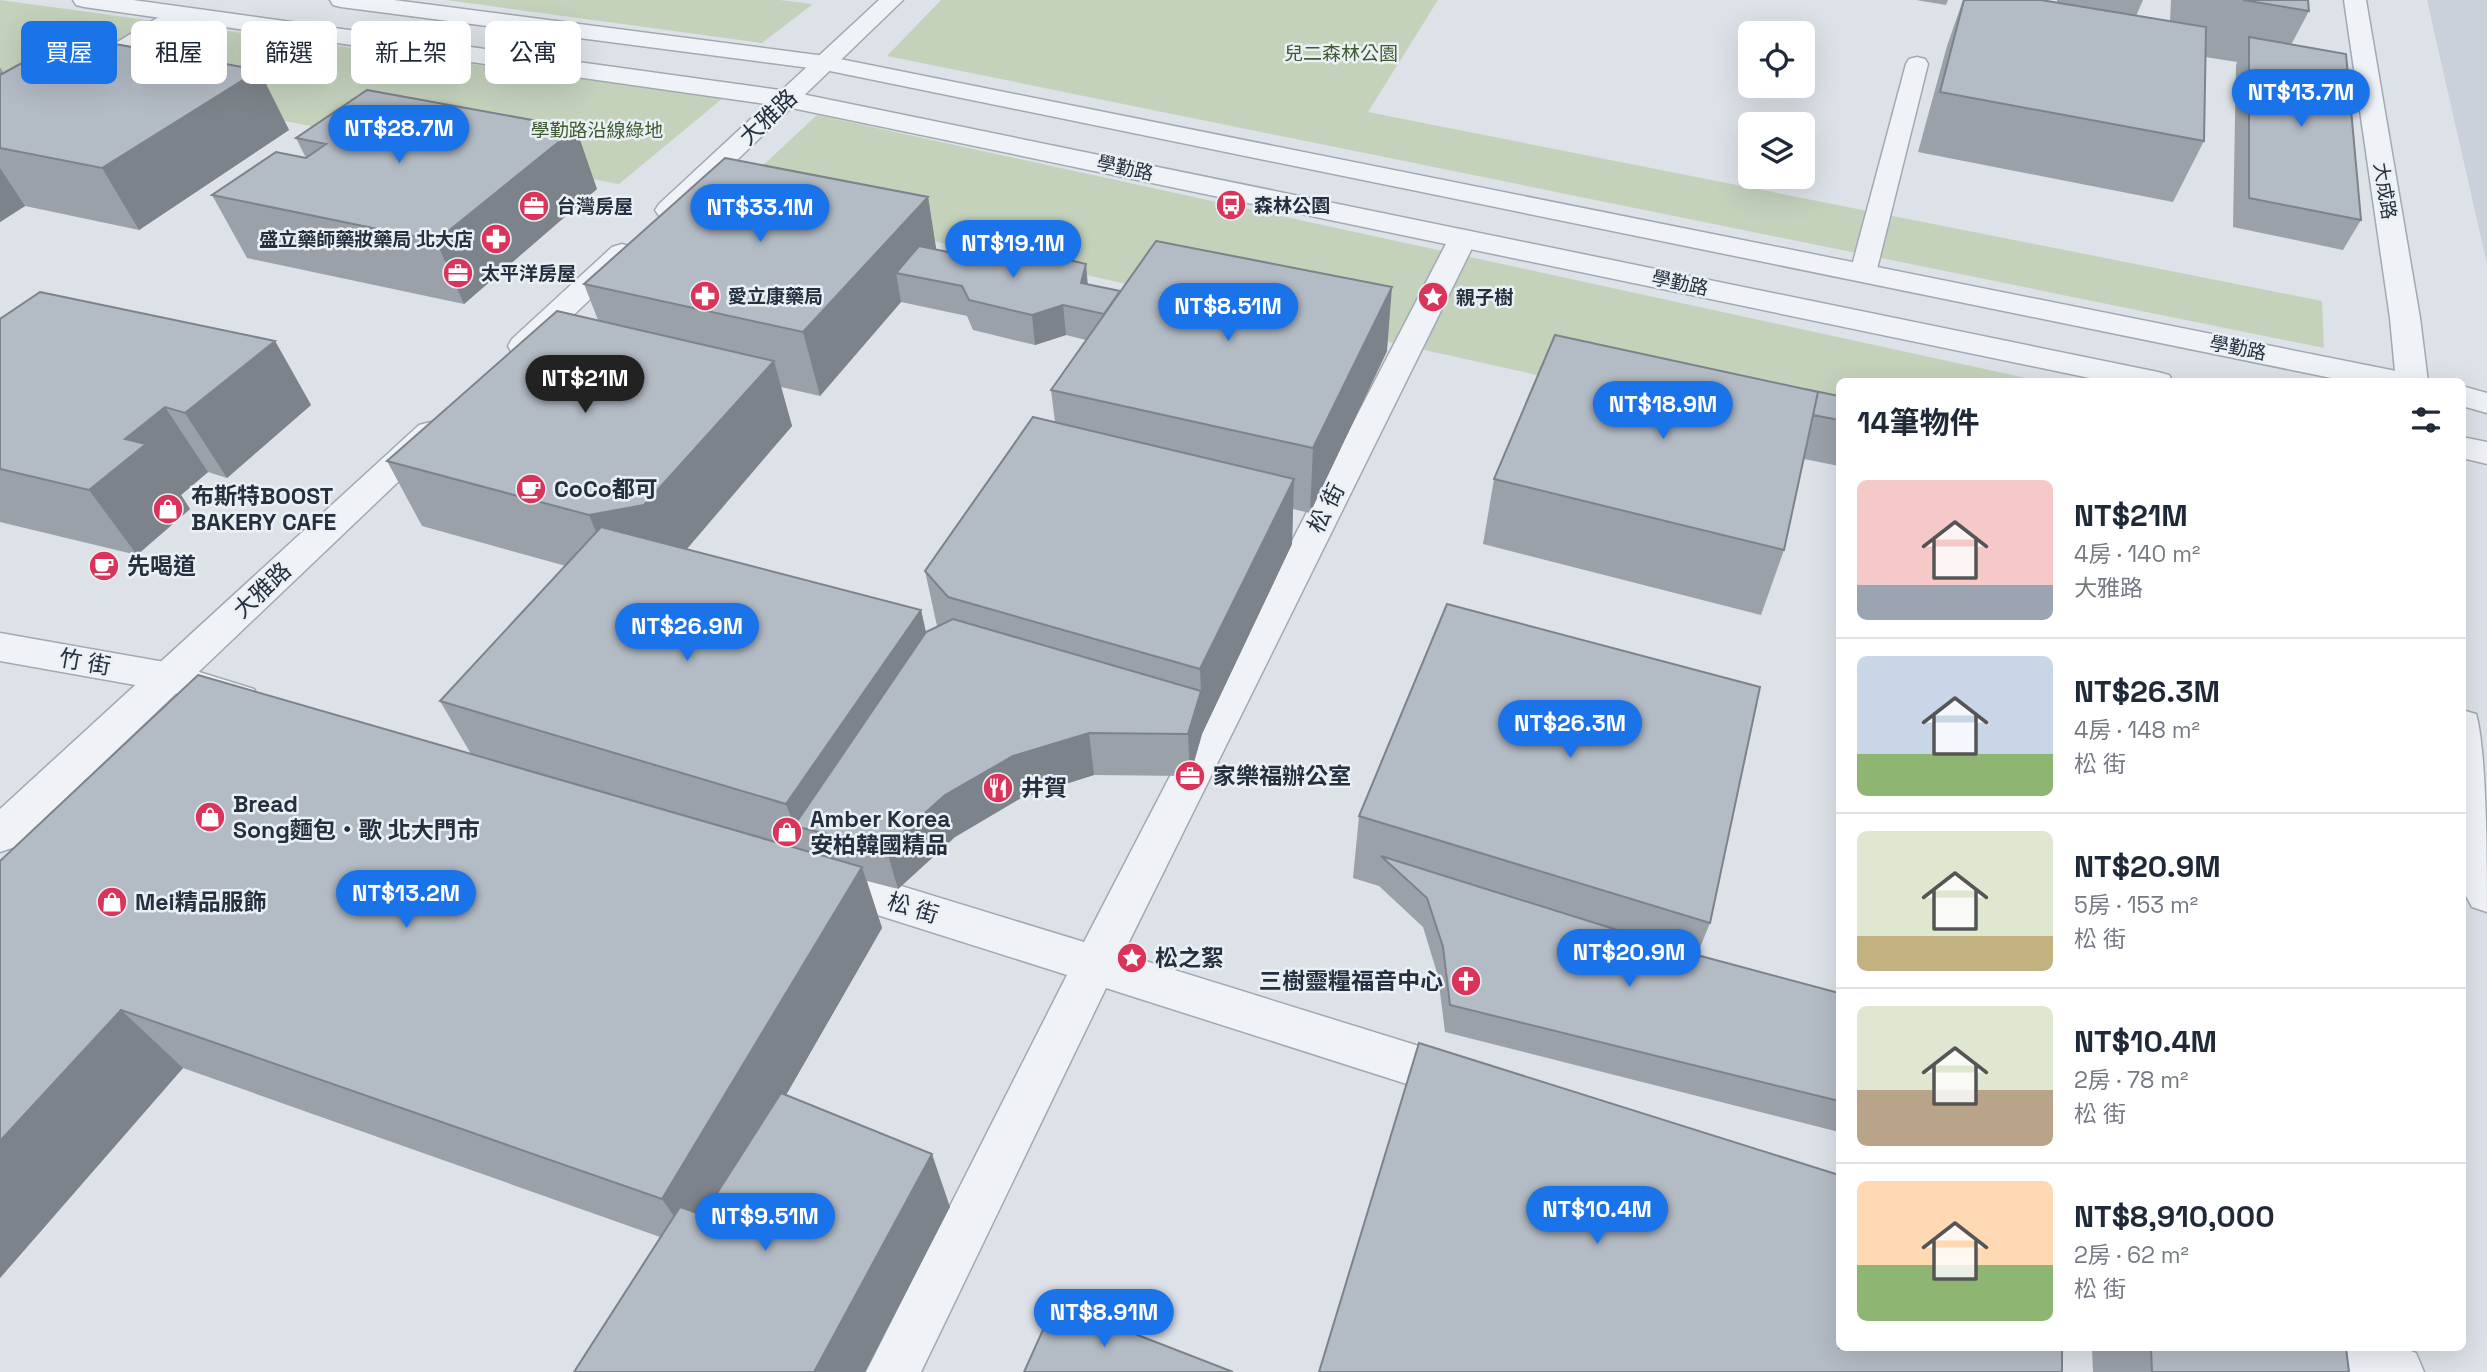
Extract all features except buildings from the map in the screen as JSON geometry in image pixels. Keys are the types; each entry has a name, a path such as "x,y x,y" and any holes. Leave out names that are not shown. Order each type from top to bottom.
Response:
{"street":[{"name":"學勤路","path":"84,0 787,99 2139,378"},
{"name":"學勤路","path":"341,0 825,63 2382,378"},
{"name":"大雅路","path":"496,371 892,0"},
{"name":"大成路","path":"2355,0 2405,318 2412,378"},
{"path":"0,124 180,14"},
{"name":"松 街","path":"893,1372 1095,965 1463,238"},
{"path":"2466,397 2487,403"},
{"name":"大雅路","path":"0,835 456,409"},
{"path":"2466,448 2487,453"},
{"name":"竹 街","path":"0,647 170,677"},
{"path":"170,677 274,709"},
{"path":"2466,753 2487,894"},
{"name":"松 街","path":"790,870 1507,1094"},
{"path":"2328,1351 2397,1372"}],"lane":[{"path":"1863,273 1917,64"}],"shaded area":[{"path":"2427,0 2487,0 2487,264"}],"green space":[{"name":"學勤路沿線綠地","path":"0,0 155,21 131,21 131,84 227,84 227,31 241,33 241,84 337,84 337,46 351,48 351,84 471,84 471,64 485,66 485,84 581,84 581,79 723,98 619,184 88,84 117,84 117,21 21,21 21,74 0,71"},
{"path":"446,0 780,0 813,4 762,43"},
{"name":"兒二森林公園","path":"941,0 1438,0 1368,112 1738,185 1738,189 1757,189 2322,301 2324,348 887,56"},
{"path":"817,115 2026,378 1836,378 1836,441 730,196"}],"water":[{"path":"969,242 1024,254 1014,265 971,256 966,261 953,258"}],"place":[{"name":"森林公園","path":"1231,205"},
{"name":"台灣房屋","path":"534,206"},
{"name":"盛立藥師藥妝藥局 北大店","path":"496,239"},
{"name":"太平洋房屋","path":"458,273"},
{"name":"愛立康藥局","path":"705,296"},
{"name":"親子樹","path":"1433,297"},
{"name":"CoCo都可","path":"531,489"},
{"name":"布斯特BOOST BAKERY CAFE","path":"168,509"},
{"name":"先喝道","path":"104,566"},
{"name":"家樂福辦公室","path":"1190,776"},
{"name":"井賀","path":"998,788"},
{"name":"Bread Song麵包‧歌 北大門市","path":"210,817"},
{"name":"Amber Korea 安柏韓國精品","path":"787,832"},
{"name":"Mei精品服飾","path":"112,902"},
{"name":"松之絮","path":"1132,958"},
{"name":"三樹靈糧福音中心","path":"1466,981"}]}
